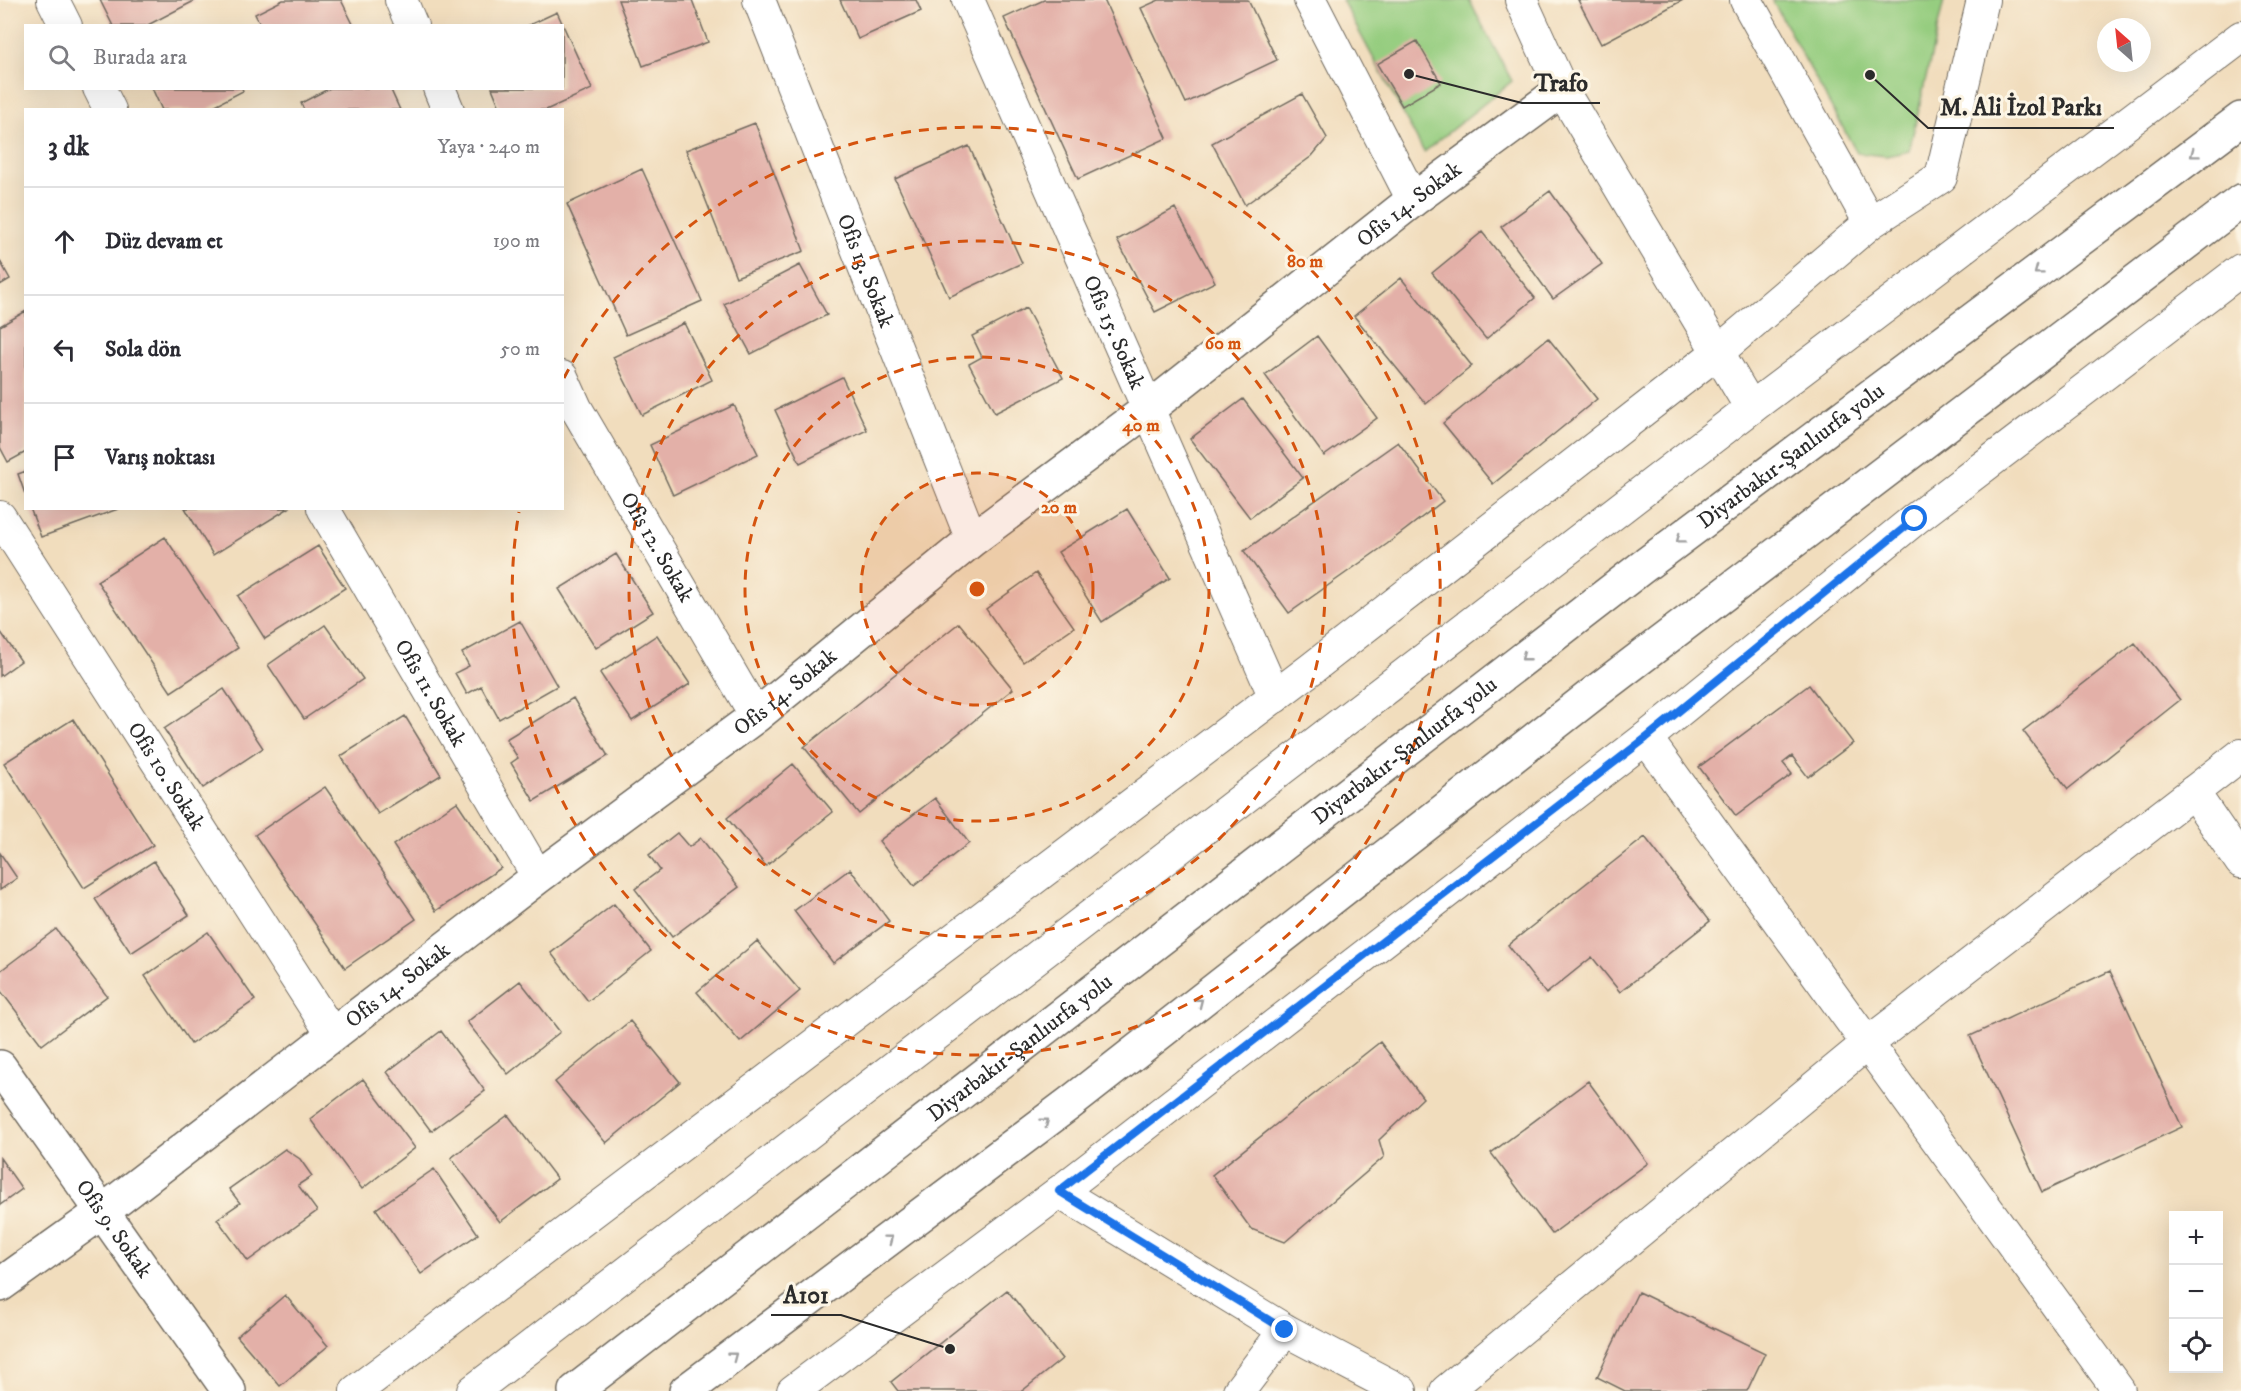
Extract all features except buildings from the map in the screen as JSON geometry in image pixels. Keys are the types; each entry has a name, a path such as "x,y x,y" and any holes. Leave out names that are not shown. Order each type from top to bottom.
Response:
{"main road":[{"name":"Ofis 14. Sokak","path":"0,1285 102,1212 538,877 756,716 972,540 1147,410 1413,200 1562,90"},
{"name":"Diyarbakır-Şanlıurfa yolu","path":"574,1391 1632,575 2241,119"},
{"path":"686,1391 1070,1103 1598,690 2241,201"},
{"name":"Ofis 9. Sokak","path":"0,1067 229,1391"}],"street":[{"path":"53,0 65,24"},
{"path":"401,0 411,24"},
{"name":"Ofis 13. Sokak","path":"759,0 972,540"},
{"name":"Ofis 15. Sokak","path":"968,0 1275,697"},
{"path":"1310,0 1413,200"},
{"path":"1521,0 1562,90 1751,408"},
{"path":"1746,0 1870,223"},
{"path":"356,1391 1275,697 1718,352 1870,223 1941,177 1983,0"},
{"path":"473,1391 1751,408 2241,37"},
{"path":"100,90 109,108"},
{"path":"440,90 447,108"},
{"path":"793,1391 1059,1191 1646,738 1915,519 2241,270"},
{"name":"Ofis 12. Sokak","path":"564,381 576,408 756,716"},
{"name":"Ofis 11. Sokak","path":"324,510 538,877"},
{"name":"Ofis 10. Sokak","path":"1,520 332,1034"},
{"path":"1646,738 2119,1391"},
{"path":"1446,1391 1868,1043 2241,755"},
{"path":"2193,792 2241,862"},
{"path":"1059,1191 1285,1330 1401,1391"},
{"path":"1239,1391 1285,1330"}],"green space":[{"path":"1342,0 1469,0 1512,81 1424,152"},
{"path":"1772,0 1944,0 1909,151 1887,156 1857,153"}],"place":[{"name":"Trafo","path":"1409,74"},
{"name":"M. Ali İzol Parkı","path":"1870,75"},
{"name":"A101","path":"950,1349"}],"route":[{"path":"1285,1330 1059,1191 1646,738 1915,519"}]}
